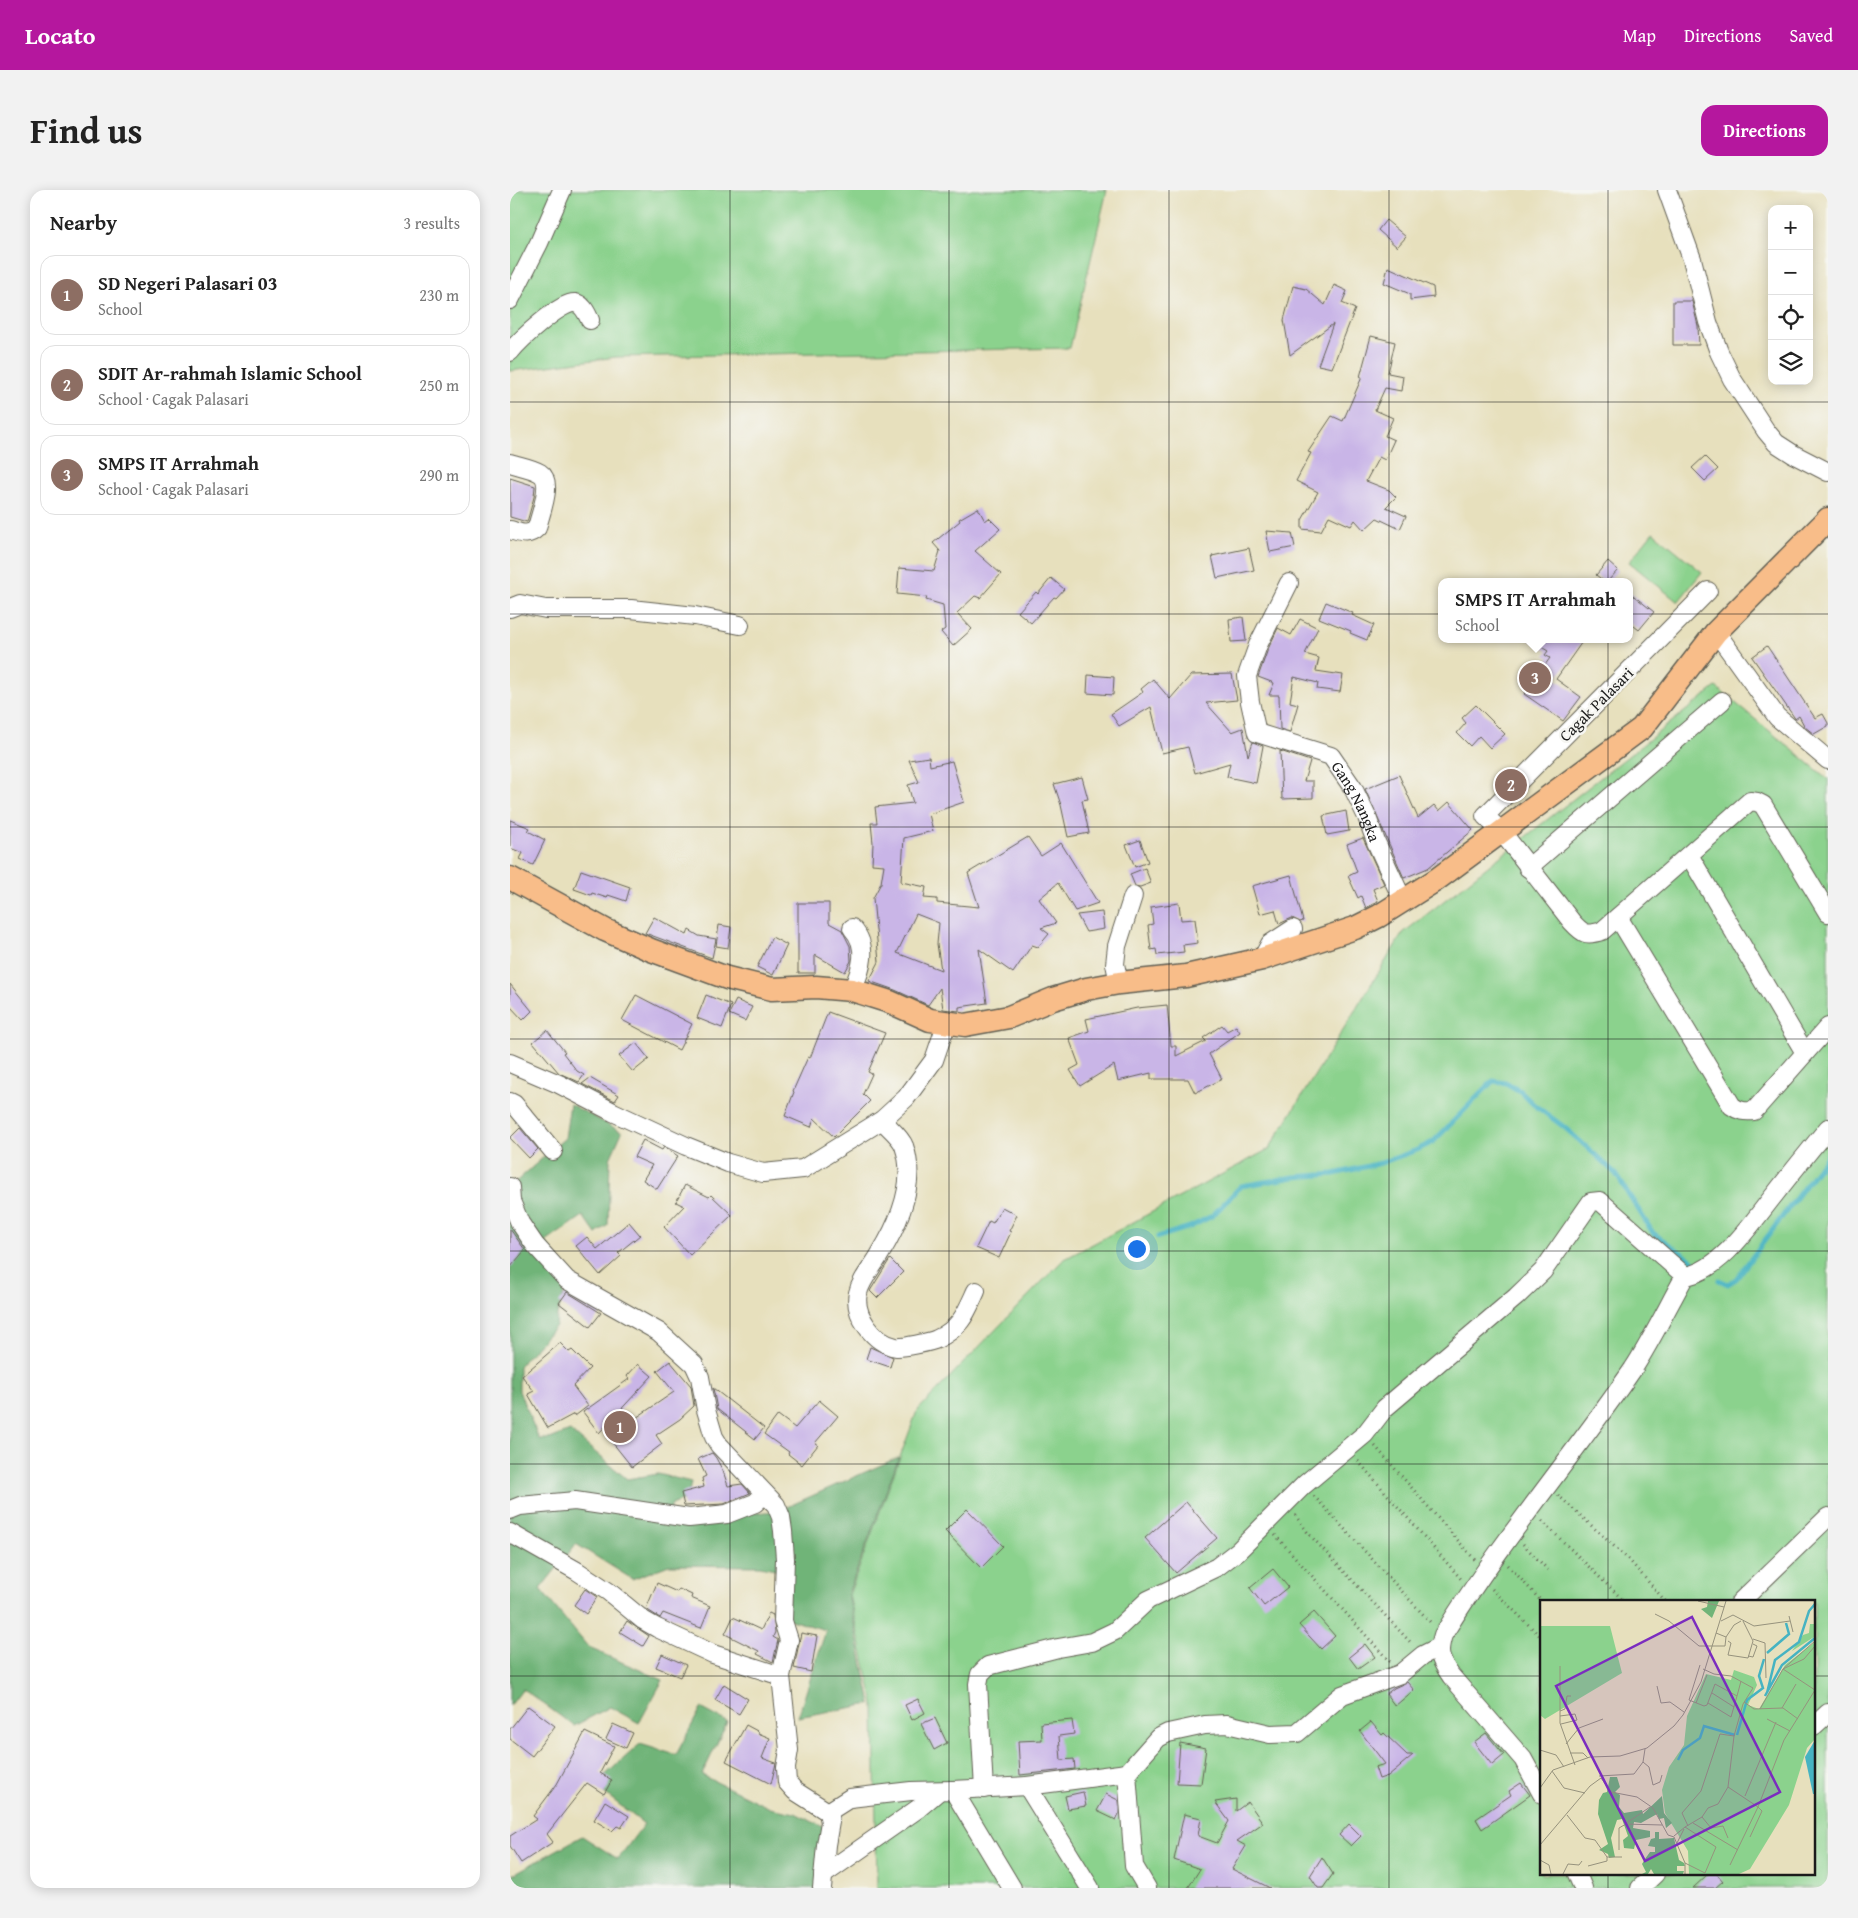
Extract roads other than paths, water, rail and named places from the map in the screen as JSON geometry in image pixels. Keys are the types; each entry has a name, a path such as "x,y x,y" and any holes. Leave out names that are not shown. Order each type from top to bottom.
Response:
{"main road":[{"path":"510,878 605,930 651,950 727,978 772,989 816,987 852,990 890,1002 930,1020 964,1025 1009,1017 1053,999 1086,989 1119,983 1186,976 1262,959 1355,928 1379,916 1436,880 1642,728 1716,632 1828,519"}],"street":[{"path":"510,300 539,243 562,190"},
{"path":"1667,190 1692,259 1708,322 1719,352 1732,379 1776,443 1792,454 1828,472"},
{"path":"510,352 521,340 550,316 571,304 576,303 580,305 590,320"},
{"path":"510,463 538,472 545,477 548,487 537,528 526,535 510,530"},
{"name":"Gang Nangka","path":"1289,583 1258,644 1247,676 1250,702 1257,733 1330,756 1352,788 1364,810 1402,901"},
{"name":"Cagak Palasari","path":"1502,831 1485,816 1708,591"},
{"path":"510,608 520,604 546,609 632,609 695,616 740,624"},
{"path":"1716,632 1777,717 1828,760"},
{"path":"1528,868 1722,701"},
{"path":"1502,831 1528,868 1581,932 1590,934 1602,931 1750,801 1757,802 1763,805 1828,913"},
{"path":"1689,855 1805,1053"},
{"path":"1119,983 1115,964 1117,946 1133,896"},
{"path":"1618,917 1732,1106 1744,1112 1754,1111 1828,1027"},
{"path":"852,928 860,936 862,949 861,964 852,990"},
{"path":"1262,959 1270,944 1292,929"},
{"path":"510,1063 559,1084 612,1112 686,1146 763,1173 803,1169 882,1120 906,1098 934,1060 947,1022"},
{"path":"510,1102 514,1104 553,1151"},
{"path":"882,1120 903,1144 908,1174 906,1197 897,1226 858,1292 856,1307 867,1329 884,1342 896,1348 936,1340 961,1323 976,1291"},
{"path":"828,1812 850,1798 911,1791 1027,1786 1127,1773 1158,1738 1168,1733 1205,1726 1227,1724 1270,1734 1297,1733 1342,1695 1400,1674 1441,1641 1484,1570 1548,1486 1634,1367 1696,1273 1734,1245 1828,1128"},
{"path":"510,1188 511,1201 520,1223 534,1245 554,1268 567,1280 659,1332 694,1364 700,1377 706,1410 714,1437 719,1445 776,1505 781,1517 783,1532 785,1559 783,1621 789,1640 781,1676 789,1750 786,1768 787,1782 795,1791 828,1812 830,1822 823,1882"},
{"path":"984,1789 978,1684 980,1674 988,1666 1058,1648 1092,1642 1115,1631 1148,1600 1217,1567 1238,1551 1285,1502 1365,1434 1385,1408 1516,1298 1543,1271 1591,1202 1600,1201 1696,1273"},
{"path":"510,1510 520,1506 575,1501 689,1518 727,1514 755,1503 765,1494"},
{"path":"1742,1600 1828,1517"},
{"path":"510,1534 577,1571 657,1628 713,1654 781,1676"},
{"path":"1441,1641 1441,1661 1451,1676 1523,1759 1540,1786"},
{"path":"1816,1724 1828,1714"},
{"path":"1127,1773 1134,1866 1148,1888"},
{"path":"1027,1786 1090,1888"},
{"path":"823,1882 919,1808 946,1790"},
{"path":"946,1790 1012,1888"},
{"path":"1578,1876 1583,1888"},
{"path":"1640,1888 1653,1876"}],"waterway":[{"path":"1158,1237 1190,1227 1212,1216 1241,1186 1294,1177 1334,1174 1381,1163 1417,1150 1433,1142 1493,1081 1506,1083 1520,1091 1533,1104 1564,1127 1590,1150 1616,1174 1653,1233 1700,1266"},
{"path":"1719,1280 1728,1284 1736,1279 1828,1155"}],"place":[{"name":"SMPS IT Arrahmah","path":"1535,678"},
{"name":"SDIT Ar-rahmah Islamic School","path":"1511,785"},
{"name":"SD Negeri Palasari 03","path":"620,1427"}]}
